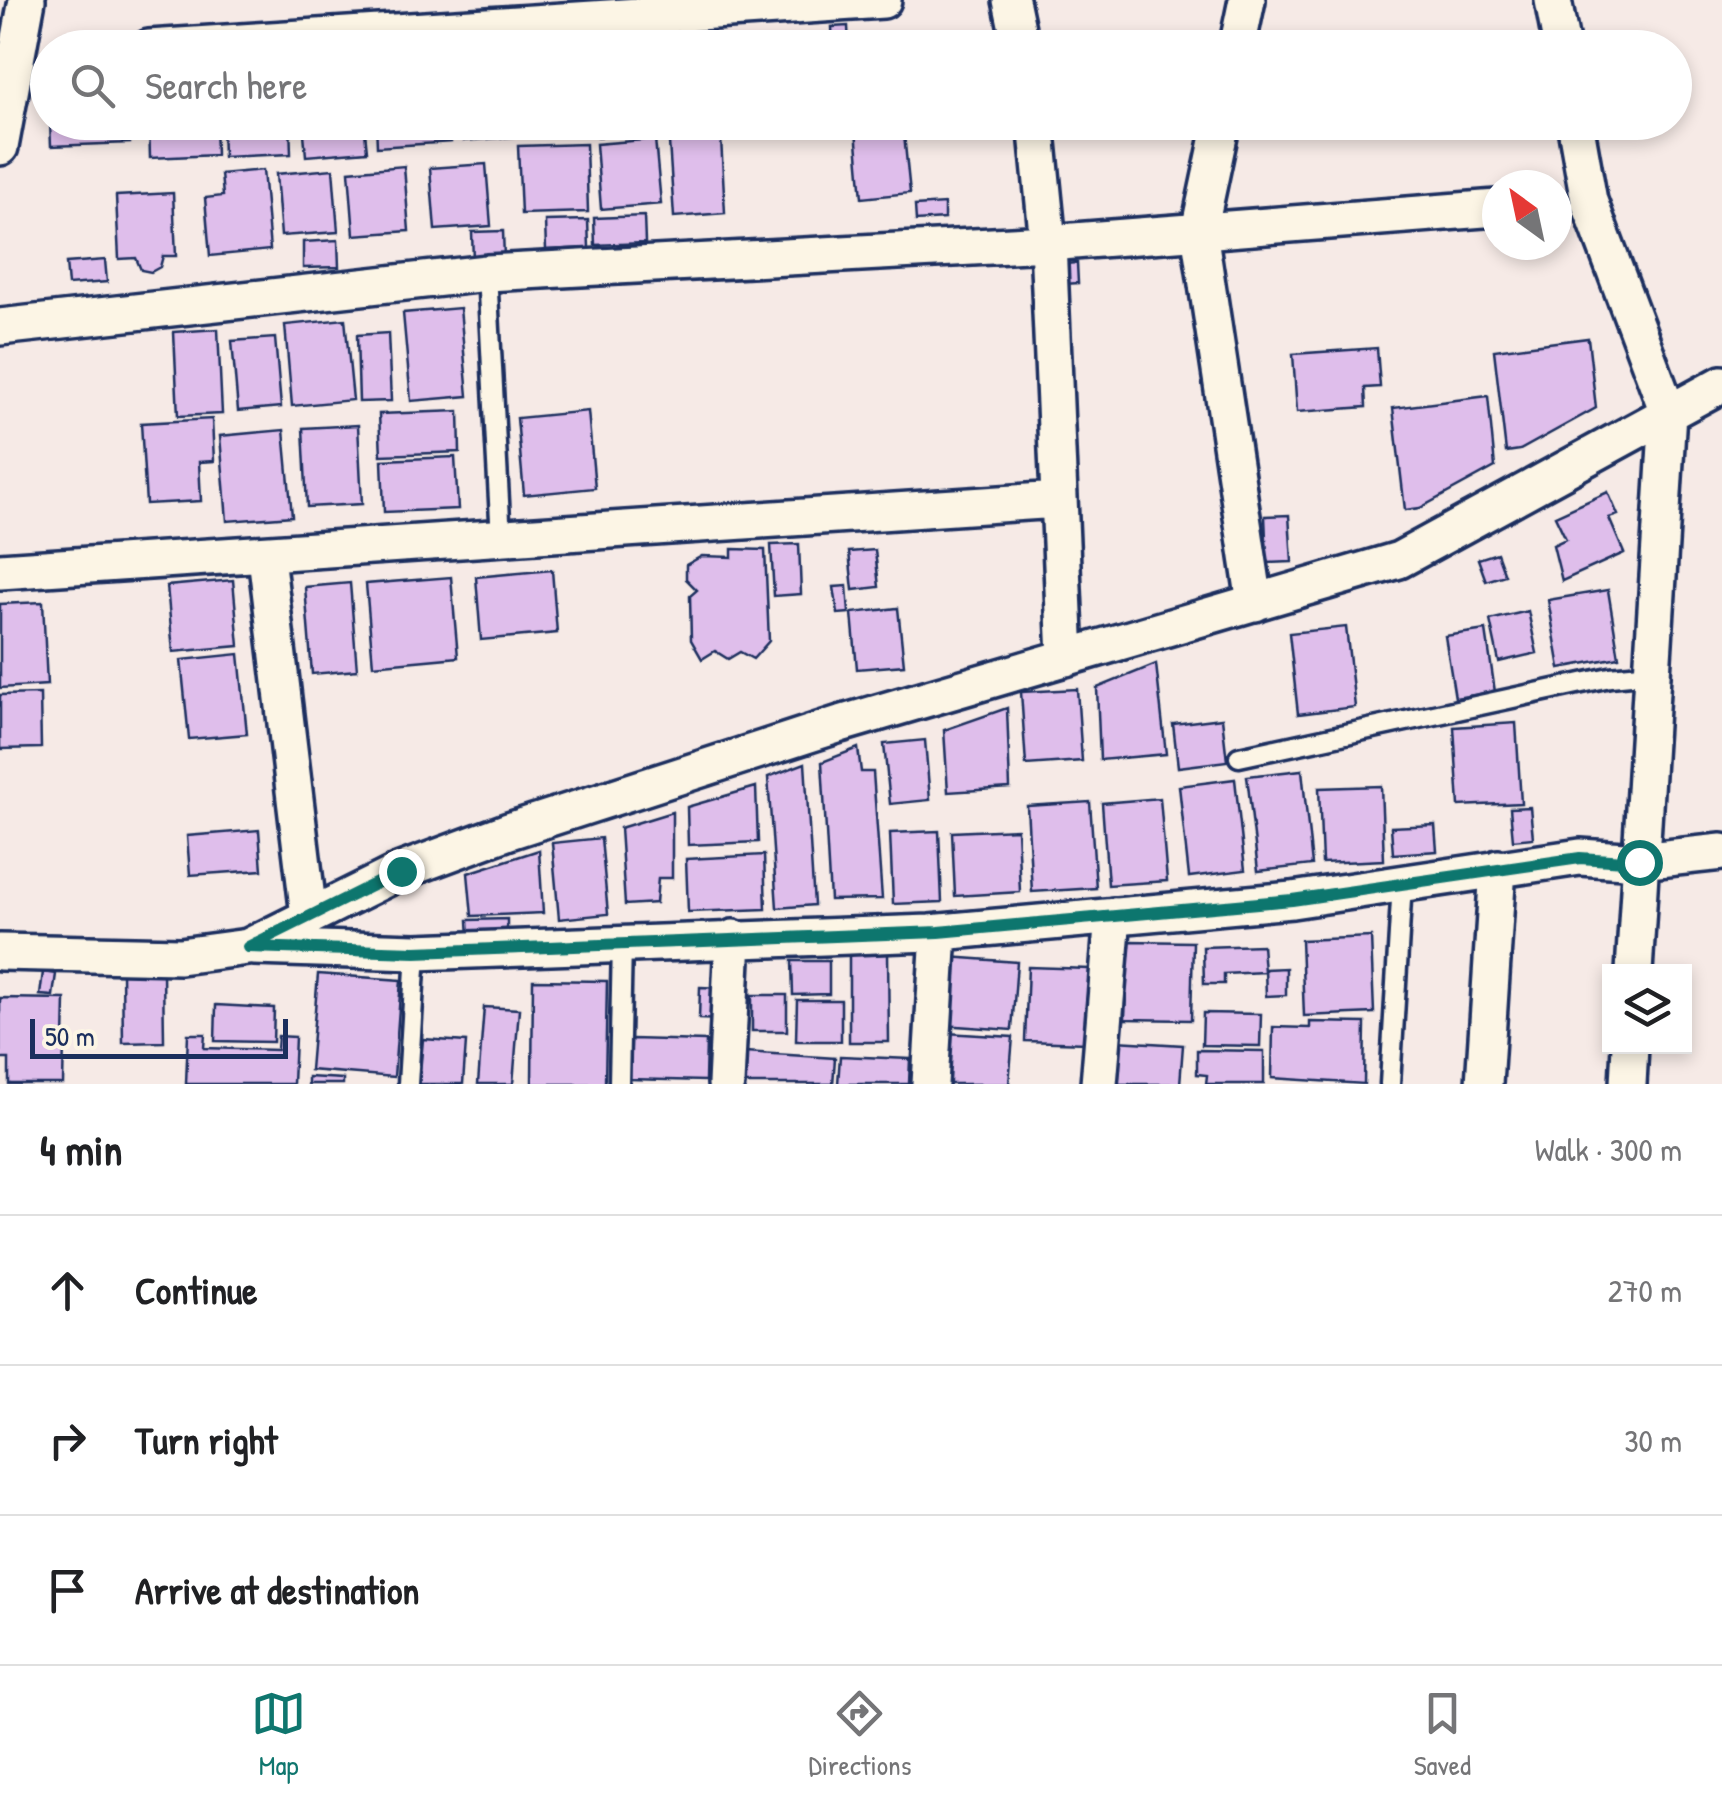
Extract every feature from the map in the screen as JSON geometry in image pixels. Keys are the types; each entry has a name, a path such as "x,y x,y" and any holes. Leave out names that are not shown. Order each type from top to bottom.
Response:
{"street":[{"path":"0,147 22,55 27,0"},
{"path":"424,30 883,0"},
{"path":"1010,0 1016,30"},
{"path":"1241,30 1247,0"},
{"path":"1553,0 1559,30"},
{"path":"1038,140 1048,243 1066,658"},
{"path":"1218,140 1200,231 1254,603"},
{"path":"1575,140 1573,202 1668,412 1634,964"},
{"path":"0,327 486,274 1048,243 1482,209"},
{"path":"248,947 401,871 509,831 840,724 1400,560 1722,384"},
{"path":"0,571 1058,500"},
{"path":"266,556 309,916"},
{"path":"0,952 180,956 248,947 416,952 939,932 1292,900 1580,858 1639,862 1722,852"},
{"path":"1484,1084 1498,868"},
{"path":"1099,1084 1113,916"},
{"path":"930,1084 939,932"},
{"path":"726,1084 732,938"},
{"path":"1628,1084 1630,1054"}],"lane":[{"path":"486,274 501,540"},
{"path":"1239,757 1610,677 1651,673"},
{"path":"1390,1084 1402,883"},
{"path":"619,1084 622,943"},
{"path":"408,1084 416,952"}],"building":[{"path":"51,140 130,140 130,143 51,146"},
{"path":"150,140 216,140 216,155 150,158"},
{"path":"223,140 291,140 291,154 223,157"},
{"path":"305,140 366,140 367,151 306,156"},
{"path":"377,140 451,140 451,142 377,147"},
{"path":"655,140 661,204 601,209 596,144"},
{"path":"721,140 725,213 674,217 669,142"},
{"path":"857,140 905,140 910,193 862,198"},
{"path":"586,144 588,212 521,214 518,146"},
{"path":"486,164 491,226 435,230 430,168"},
{"path":"404,166 409,231 354,235 349,171"},
{"path":"333,169 338,232 281,236 276,174"},
{"path":"263,170 270,250 210,256 205,198 223,196 221,174"},
{"path":"173,193 176,256 163,256 160,267 151,272 141,270 136,258 119,259 116,196"},
{"path":"944,204 944,219 916,221 915,206"},
{"path":"644,216 645,243 595,245 594,218"},
{"path":"588,220 589,248 546,250 545,221"},
{"path":"503,231 504,258 473,260 472,232"},
{"path":"338,240 339,267 303,268 303,242"},
{"path":"105,260 107,282 68,285 66,263"},
{"path":"1077,263 1078,283 1065,284 1064,264"},
{"path":"460,308 468,396 411,401 403,313"},
{"path":"345,319 353,400 292,406 285,325"},
{"path":"218,329 222,414 178,416 174,332"},
{"path":"388,333 391,401 359,402 357,335"},
{"path":"275,338 281,407 238,411 232,341"},
{"path":"1588,338 1596,408 1520,450 1506,452 1494,350"},
{"path":"1377,348 1380,387 1365,388 1366,407 1297,412 1293,354"},
{"path":"1488,396 1495,467 1420,508 1405,510 1393,408"},
{"path":"459,411 460,452 381,455 379,414"},
{"path":"588,411 595,488 524,495 517,418"},
{"path":"212,419 214,461 199,462 201,501 146,504 141,423"},
{"path":"358,425 362,504 307,507 303,428"},
{"path":"284,430 292,516 227,521 220,436"},
{"path":"455,457 458,509 384,512 382,460"},
{"path":"1608,492 1618,515 1609,518 1624,553 1562,581 1553,545 1566,539 1555,516"},
{"path":"1289,515 1292,562 1267,563 1265,516"},
{"path":"799,544 801,594 774,596 771,545"},
{"path":"732,549 765,550 769,641 753,659 740,652 728,659 715,651 702,659 691,640 690,596 697,590 686,579 686,565 702,556 732,557"},
{"path":"875,550 879,587 853,590 849,552"},
{"path":"1497,553 1505,575 1486,581 1478,559"},
{"path":"552,570 557,633 481,640 476,577"},
{"path":"451,577 458,657 373,665 366,584"},
{"path":"233,580 239,646 173,652 167,586"},
{"path":"350,583 357,670 312,674 305,587"},
{"path":"847,586 849,613 838,614 834,587"},
{"path":"1608,590 1619,657 1560,668 1548,600"},
{"path":"43,602 47,685 0,688 0,604"},
{"path":"898,608 904,665 857,669 852,613"},
{"path":"1528,611 1537,653 1499,662 1490,620"},
{"path":"1346,627 1355,707 1298,714 1289,633"},
{"path":"1486,630 1495,692 1455,698 1445,636"},
{"path":"239,654 247,734 189,739 181,660"},
{"path":"1156,664 1166,754 1100,760 1097,688"},
{"path":"1077,689 1082,761 1026,765 1021,692"},
{"path":"40,694 41,748 0,749 0,695"},
{"path":"1007,708 1010,788 948,792 944,730"},
{"path":"1222,718 1227,761 1178,767 1173,724"},
{"path":"1516,723 1521,803 1459,806 1454,727"},
{"path":"925,740 930,800 890,804 884,744"},
{"path":"858,748 861,772 873,772 882,899 830,900 822,762"},
{"path":"805,763 814,905 777,908 768,777"},
{"path":"1302,770 1312,865 1258,871 1247,776"},
{"path":"1235,779 1245,870 1189,877 1179,786"},
{"path":"1381,786 1384,860 1322,863 1319,788"},
{"path":"756,787 758,842 688,845 687,807"},
{"path":"1160,798 1167,881 1108,885 1102,803"},
{"path":"1090,802 1096,888 1032,892 1027,806"},
{"path":"1530,807 1533,838 1513,840 1510,808"},
{"path":"672,812 672,878 658,878 656,903 625,905 620,828"},
{"path":"1435,825 1437,851 1393,854 1391,827"},
{"path":"1017,829 1020,892 955,896 952,832"},
{"path":"259,830 262,870 190,875 187,836"},
{"path":"939,831 942,902 893,904 890,833"},
{"path":"601,838 608,914 559,919 552,843"},
{"path":"539,850 543,913 472,916 468,873"},
{"path":"764,855 766,909 688,912 686,859"},
{"path":"507,919 507,937 469,938 468,920"},
{"path":"1371,937 1374,1013 1304,1016 1301,940"},
{"path":"1127,941 1193,942 1191,1020 1125,1019"},
{"path":"1262,945 1264,972 1224,974 1224,984 1204,984 1203,947"},
{"path":"849,952 888,952 889,1042 849,1042"},
{"path":"948,957 1017,962 1012,1030 943,1025"},
{"path":"792,961 829,961 829,994 793,995"},
{"path":"1028,967 1090,969 1087,1043 1025,1041"},
{"path":"1286,968 1286,995 1266,996 1265,969"},
{"path":"163,971 164,1042 123,1043 122,972"},
{"path":"43,972 56,974 53,996 40,995"},
{"path":"318,974 401,980 394,1077 310,1070"},
{"path":"533,980 607,981 605,1084 532,1084"},
{"path":"700,987 722,988 721,1020 699,1019"},
{"path":"752,995 787,995 787,1031 752,1031"},
{"path":"0,998 65,999 63,1084 9,1084 9,1059 0,1059"},
{"path":"797,1000 841,1000 841,1041 796,1041"},
{"path":"216,1005 274,1008 273,1042 215,1041"},
{"path":"484,1007 519,1009 513,1084 478,1084"},
{"path":"1203,1013 1261,1014 1260,1046 1202,1045"},
{"path":"1310,1022 1365,1023 1364,1084 1272,1078 1273,1027 1310,1028"},
{"path":"946,1033 1013,1037 1009,1084 943,1084"},
{"path":"188,1034 205,1034 204,1048 277,1050 278,1036 295,1037 293,1084 186,1084"},
{"path":"423,1039 466,1042 463,1084 419,1084"},
{"path":"631,1039 706,1041 705,1081 630,1079"},
{"path":"1116,1041 1183,1045 1180,1084 1119,1084 1114,1079"},
{"path":"1197,1050 1264,1051 1264,1084 1206,1084 1207,1075 1197,1074"},
{"path":"745,1052 835,1058 833,1084 743,1084"},
{"path":"840,1056 910,1059 909,1084 838,1084"},
{"path":"308,1077 343,1079 343,1084 308,1084"}],"route":[{"path":"401,871 248,947 416,952 939,932 1292,900 1580,858 1639,862"}]}
